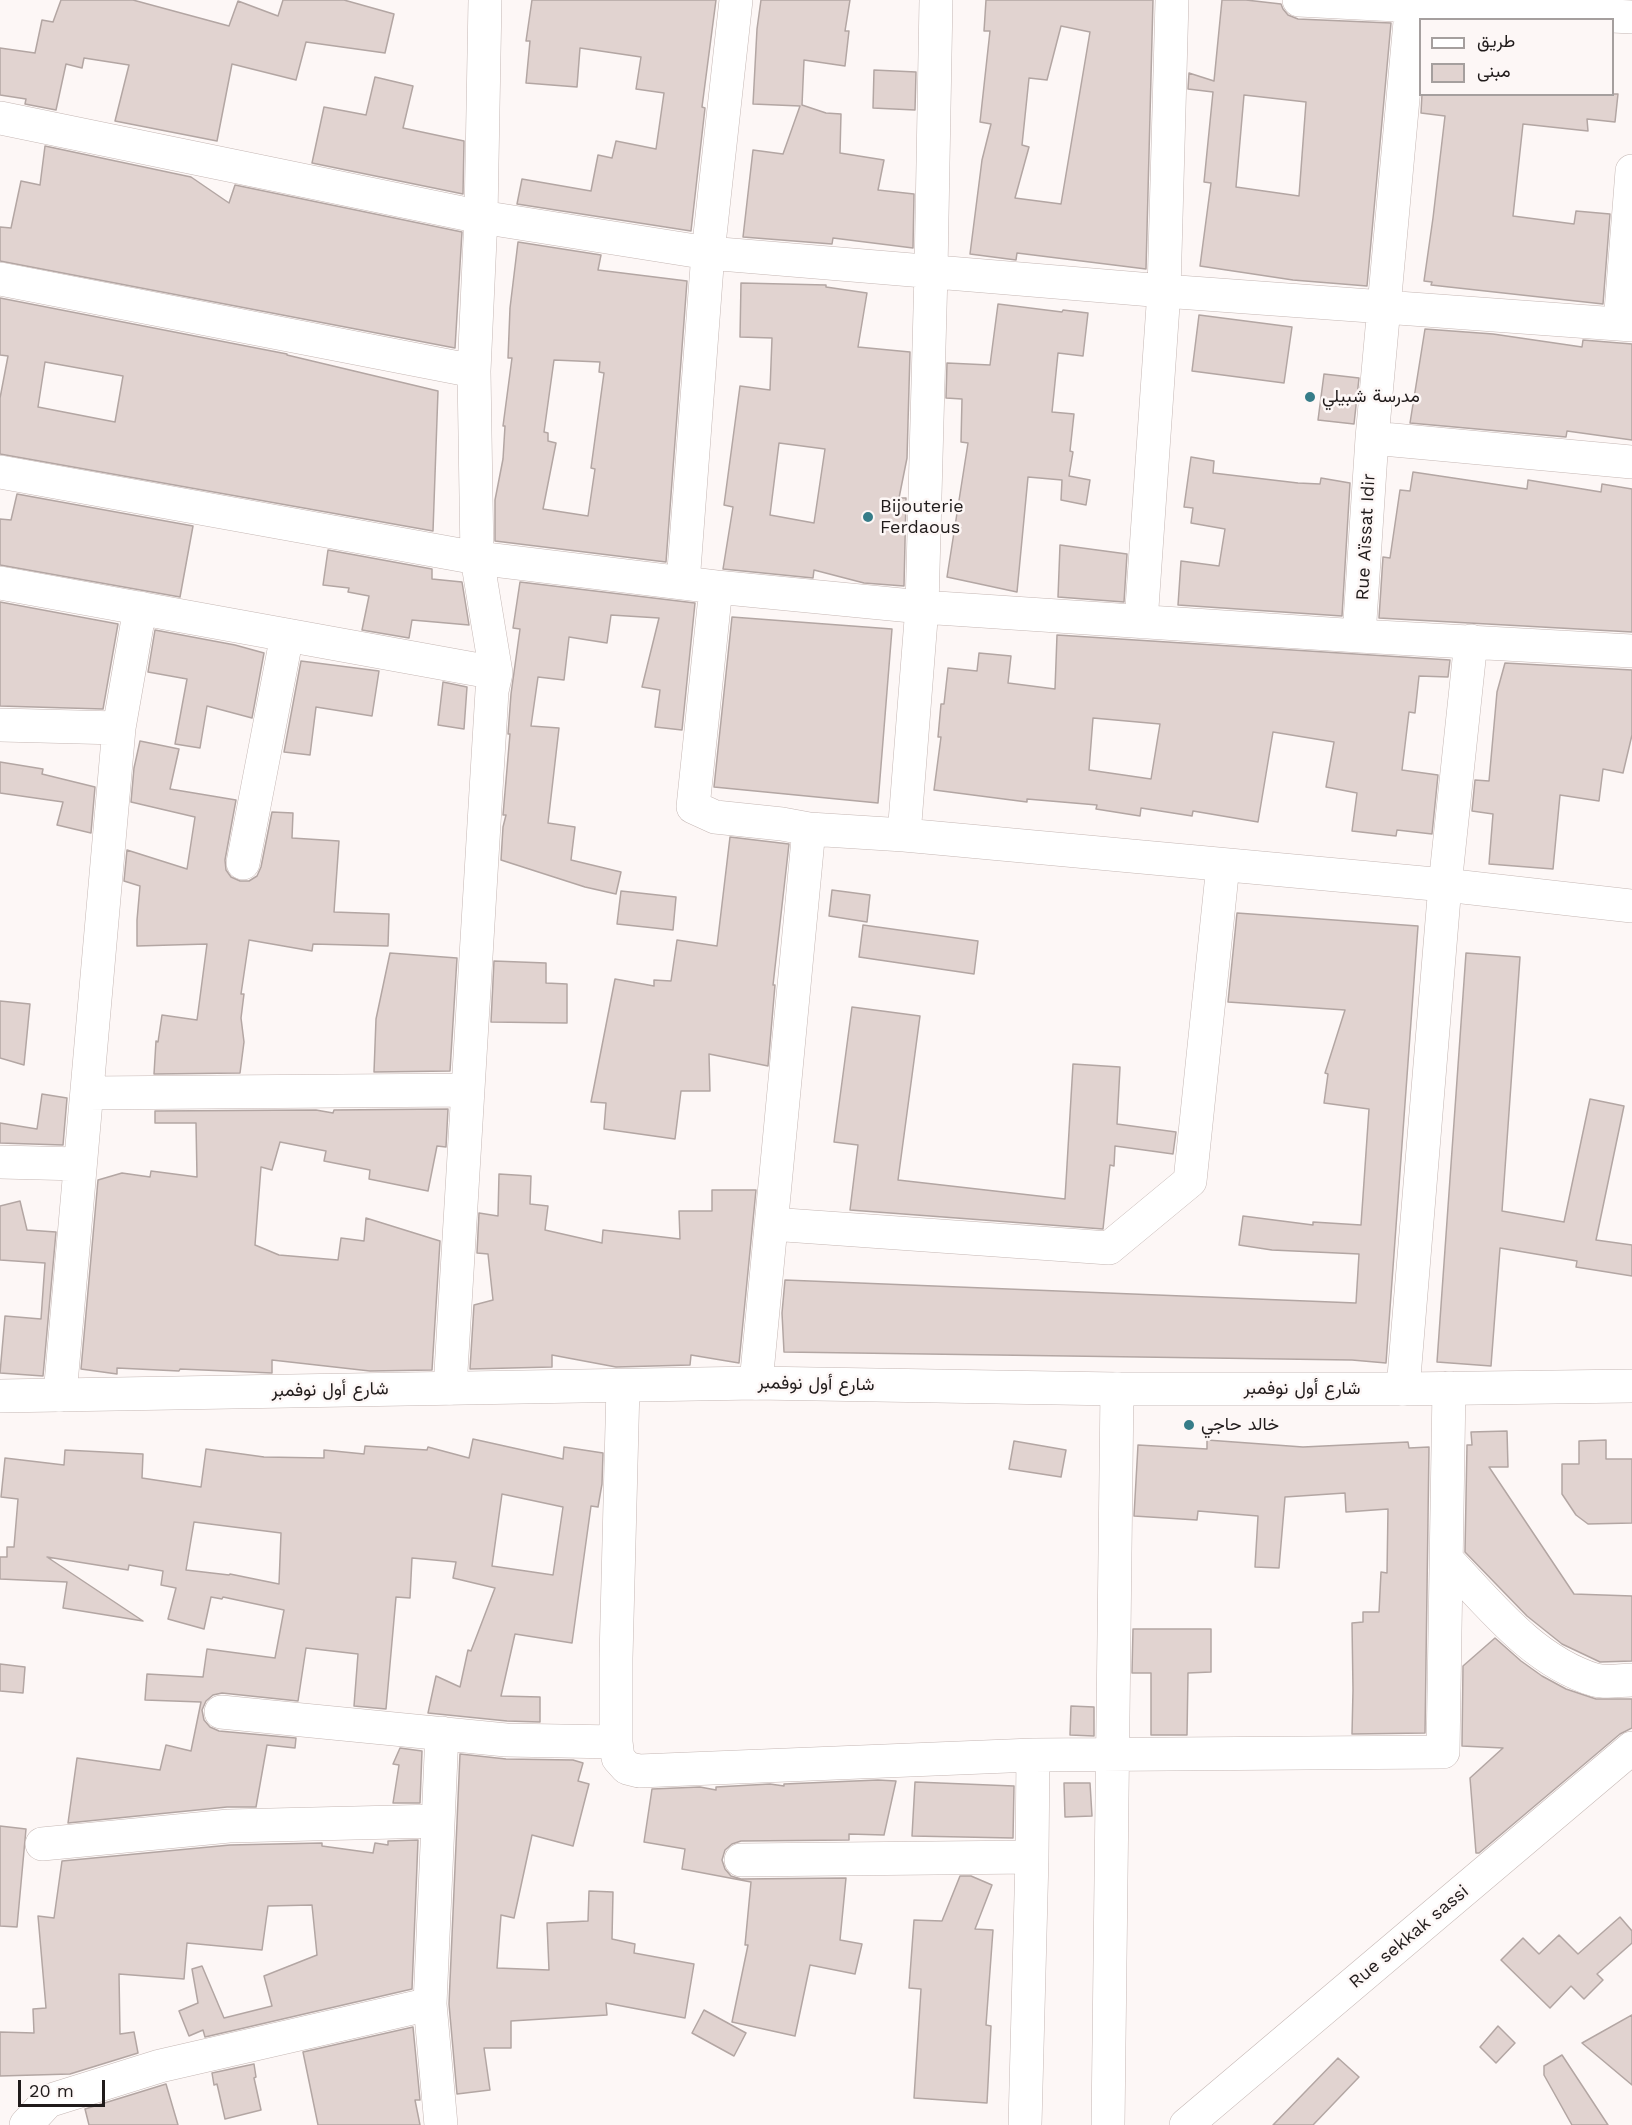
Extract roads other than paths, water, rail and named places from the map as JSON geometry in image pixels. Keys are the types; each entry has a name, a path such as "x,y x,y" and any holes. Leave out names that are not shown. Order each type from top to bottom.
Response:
{"street":[{"path":"450,1388 466,1090 492,691 496,673 477,558 474,371 481,217 485,0"},
{"path":"683,583 708,253 736,0"},
{"path":"904,835 922,607 936,0"},
{"path":"1141,622 1164,291 1172,0"},
{"path":"1299,0 1411,3 1632,17"},
{"name":"Rue Aïssat Idir","path":"1359,636 1372,438 1411,3"},
{"path":"0,118 481,217 708,253 1164,291 1626,324 1632,171"},
{"path":"0,279 474,371"},
{"path":"1372,438 1632,462"},
{"path":"0,472 477,558 716,587 922,607 1359,636 1632,651"},
{"path":"0,583 496,673"},
{"path":"716,587 693,807 715,817 809,829 904,835 1445,885 1632,906"},
{"path":"60,1395 119,728 140,608"},
{"path":"243,863 286,635"},
{"path":"1403,1389 1445,885 1471,641"},
{"path":"0,725 119,728"},
{"path":"756,1383 809,829"},
{"path":"771,1224 1109,1248 1190,1181 1223,865"},
{"path":"88,1093 466,1090"},
{"path":"0,1162 80,1164"},
{"name":"شارع أول نوفمبر","path":"0,1396 756,1383 1117,1389 1632,1386"},
{"path":"623,1386 616,1742 618,1758 627,1768 639,1771 1033,1755 1443,1752 1449,1388"},
{"path":"1108,2125 1117,1389"},
{"path":"1447,1560 1533,1647 1566,1667 1597,1681 1632,1680"},
{"path":"221,1712 506,1740 616,1742"},
{"path":"441,2125 430,2004 442,1733"},
{"name":"Rue sekkak sassi","path":"1186,2125 1632,1748"},
{"path":"1025,2125 1033,1755"},
{"path":"42,1844 230,1826 438,1821"},
{"path":"741,1860 1032,1857"},
{"path":"26,2125 48,2101 160,2066 430,2004"}],"place":[{"name":"مدرسة شبيلي","path":"1310,397"},
{"name":"Bijouterie Ferdaous","path":"868,517"},
{"name":"خالد حاجي","path":"1189,1425"}]}
